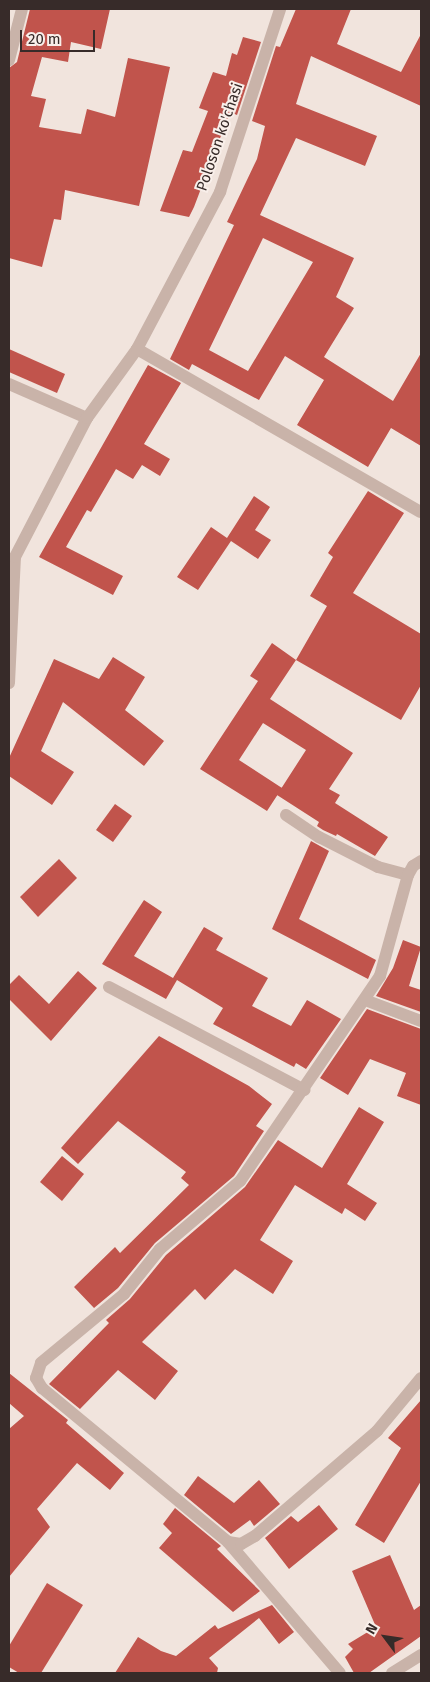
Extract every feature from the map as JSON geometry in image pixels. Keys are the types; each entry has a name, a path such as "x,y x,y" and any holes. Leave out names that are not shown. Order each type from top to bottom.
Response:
{"street":[{"path":"9,60 22,9"},
{"name":"Poloson ko'chasi","path":"12,556 87,418 137,349 220,192 280,9"},
{"path":"137,349 421,512"},
{"path":"9,384 87,418"},
{"path":"9,683 12,556"},
{"path":"286,815 319,837 378,867 408,875"},
{"path":"340,1673 228,1542 42,1388 36,1378 41,1363 124,1294 160,1249 240,1181 304,1090 380,976 408,875 413,866 421,861"},
{"path":"109,987 304,1090"},
{"path":"365,1000 421,1021"},
{"path":"228,1542 241,1544 255,1536 377,1431 421,1378"},
{"path":"392,1673 421,1655"}],"building":[{"path":"30,9 110,9 101,49 71,42 68,62 42,57 31,96 46,99 39,127 81,134 87,109 115,117 128,58 170,67 139,206 65,190 61,220 54,219 42,267 9,258 9,68 17,62"},
{"path":"296,9 351,9 337,44 401,72 421,34 421,106 311,56 296,104 377,136 365,166 296,138 260,215 354,258 336,297 354,308 324,357 393,401 421,353 421,446 391,428 368,467 297,425 324,380 285,356 259,400 192,364 189,370 170,359 234,225 227,222 257,159 265,126 252,121 276,46 280,47","holes":["263,238 313,262 248,371 209,350"]},
{"path":"243,37 261,42 237,115 230,112 194,207 189,217 160,211 183,150 192,152 208,111 199,108 213,72 226,76 232,53 237,55"},
{"path":"9,349 65,374 57,393 9,372"},
{"path":"148,365 181,383 144,444 170,459 160,476 142,465 133,479 116,469 91,512 87,510 66,547 123,576 113,595 39,557"},
{"path":"368,491 404,513 353,593 421,634 421,685 401,720 296,660 327,606 310,596 333,557 328,553"},
{"path":"254,496 270,507 255,530 271,540 258,559 231,541 198,590 177,577 211,527 227,538"},
{"path":"272,643 296,660 270,699 353,753 329,789 340,795 335,803 388,837 375,856 337,834 336,836 323,830 317,826 319,822 277,795 267,811 200,769 258,681 250,676","holes":["263,723 306,750 282,788 239,760"]},
{"path":"113,657 145,677 125,710 164,741 144,766 63,702 41,751 74,772 52,805 9,776 9,758 54,659 99,679"},
{"path":"115,804 132,816 113,842 96,830"},
{"path":"311,841 329,851 299,919 376,960 368,979 272,929"},
{"path":"59,859 77,878 38,917 20,897"},
{"path":"144,900 162,912 134,956 173,978 204,927 223,938 216,950 268,978 252,1006 291,1026 307,1000 341,1019 306,1069 296,1063 294,1067 213,1024 223,1008 177,980 166,999 102,964"},
{"path":"403,940 421,947 409,986 421,990 421,1012 376,996 393,968"},
{"path":"78,971 97,988 51,1041 9,999 9,985 19,975 49,1004"},
{"path":"367,1009 421,1029 421,1105 397,1096 406,1073 370,1059 348,1095 320,1078"},
{"path":"159,1036 249,1086 272,1104 256,1126 264,1131 234,1176 155,1243 118,1288 94,1308 74,1287 115,1247 120,1253 189,1185 181,1178 186,1172 118,1121 78,1164 61,1148"},
{"path":"359,1107 384,1122 347,1184 377,1203 365,1221 345,1208 342,1214 295,1185 260,1240 293,1261 273,1294 235,1269 205,1300 195,1289 142,1342 178,1371 155,1400 118,1370 80,1409 49,1384 109,1323 106,1320 130,1299 166,1255 245,1187 278,1140 322,1168"},
{"path":"62,1156 84,1174 62,1201 40,1182"},
{"path":"9,1373 68,1420 66,1423 124,1473 110,1490 77,1463 37,1509 50,1527 9,1577 9,1429 24,1416 9,1403"},
{"path":"421,1400 421,1481 384,1543 355,1525 401,1448 388,1438"},
{"path":"198,1476 234,1503 259,1480 280,1504 254,1526 250,1520 231,1534 184,1495"},
{"path":"319,1505 338,1529 289,1569 265,1538 291,1516 298,1522"},
{"path":"175,1508 221,1546 217,1549 260,1591 233,1612 159,1548 172,1533 163,1524"},
{"path":"390,1555 414,1610 421,1605 421,1636 369,1673 354,1673 345,1657 353,1649 348,1644 376,1627 352,1571"},
{"path":"47,1583 83,1605 41,1673 19,1673 9,1667 9,1646"},
{"path":"272,1605 294,1632 279,1644 259,1618 209,1658 218,1668 217,1673 115,1673 138,1637 161,1651 176,1656 215,1625 218,1629"}]}
